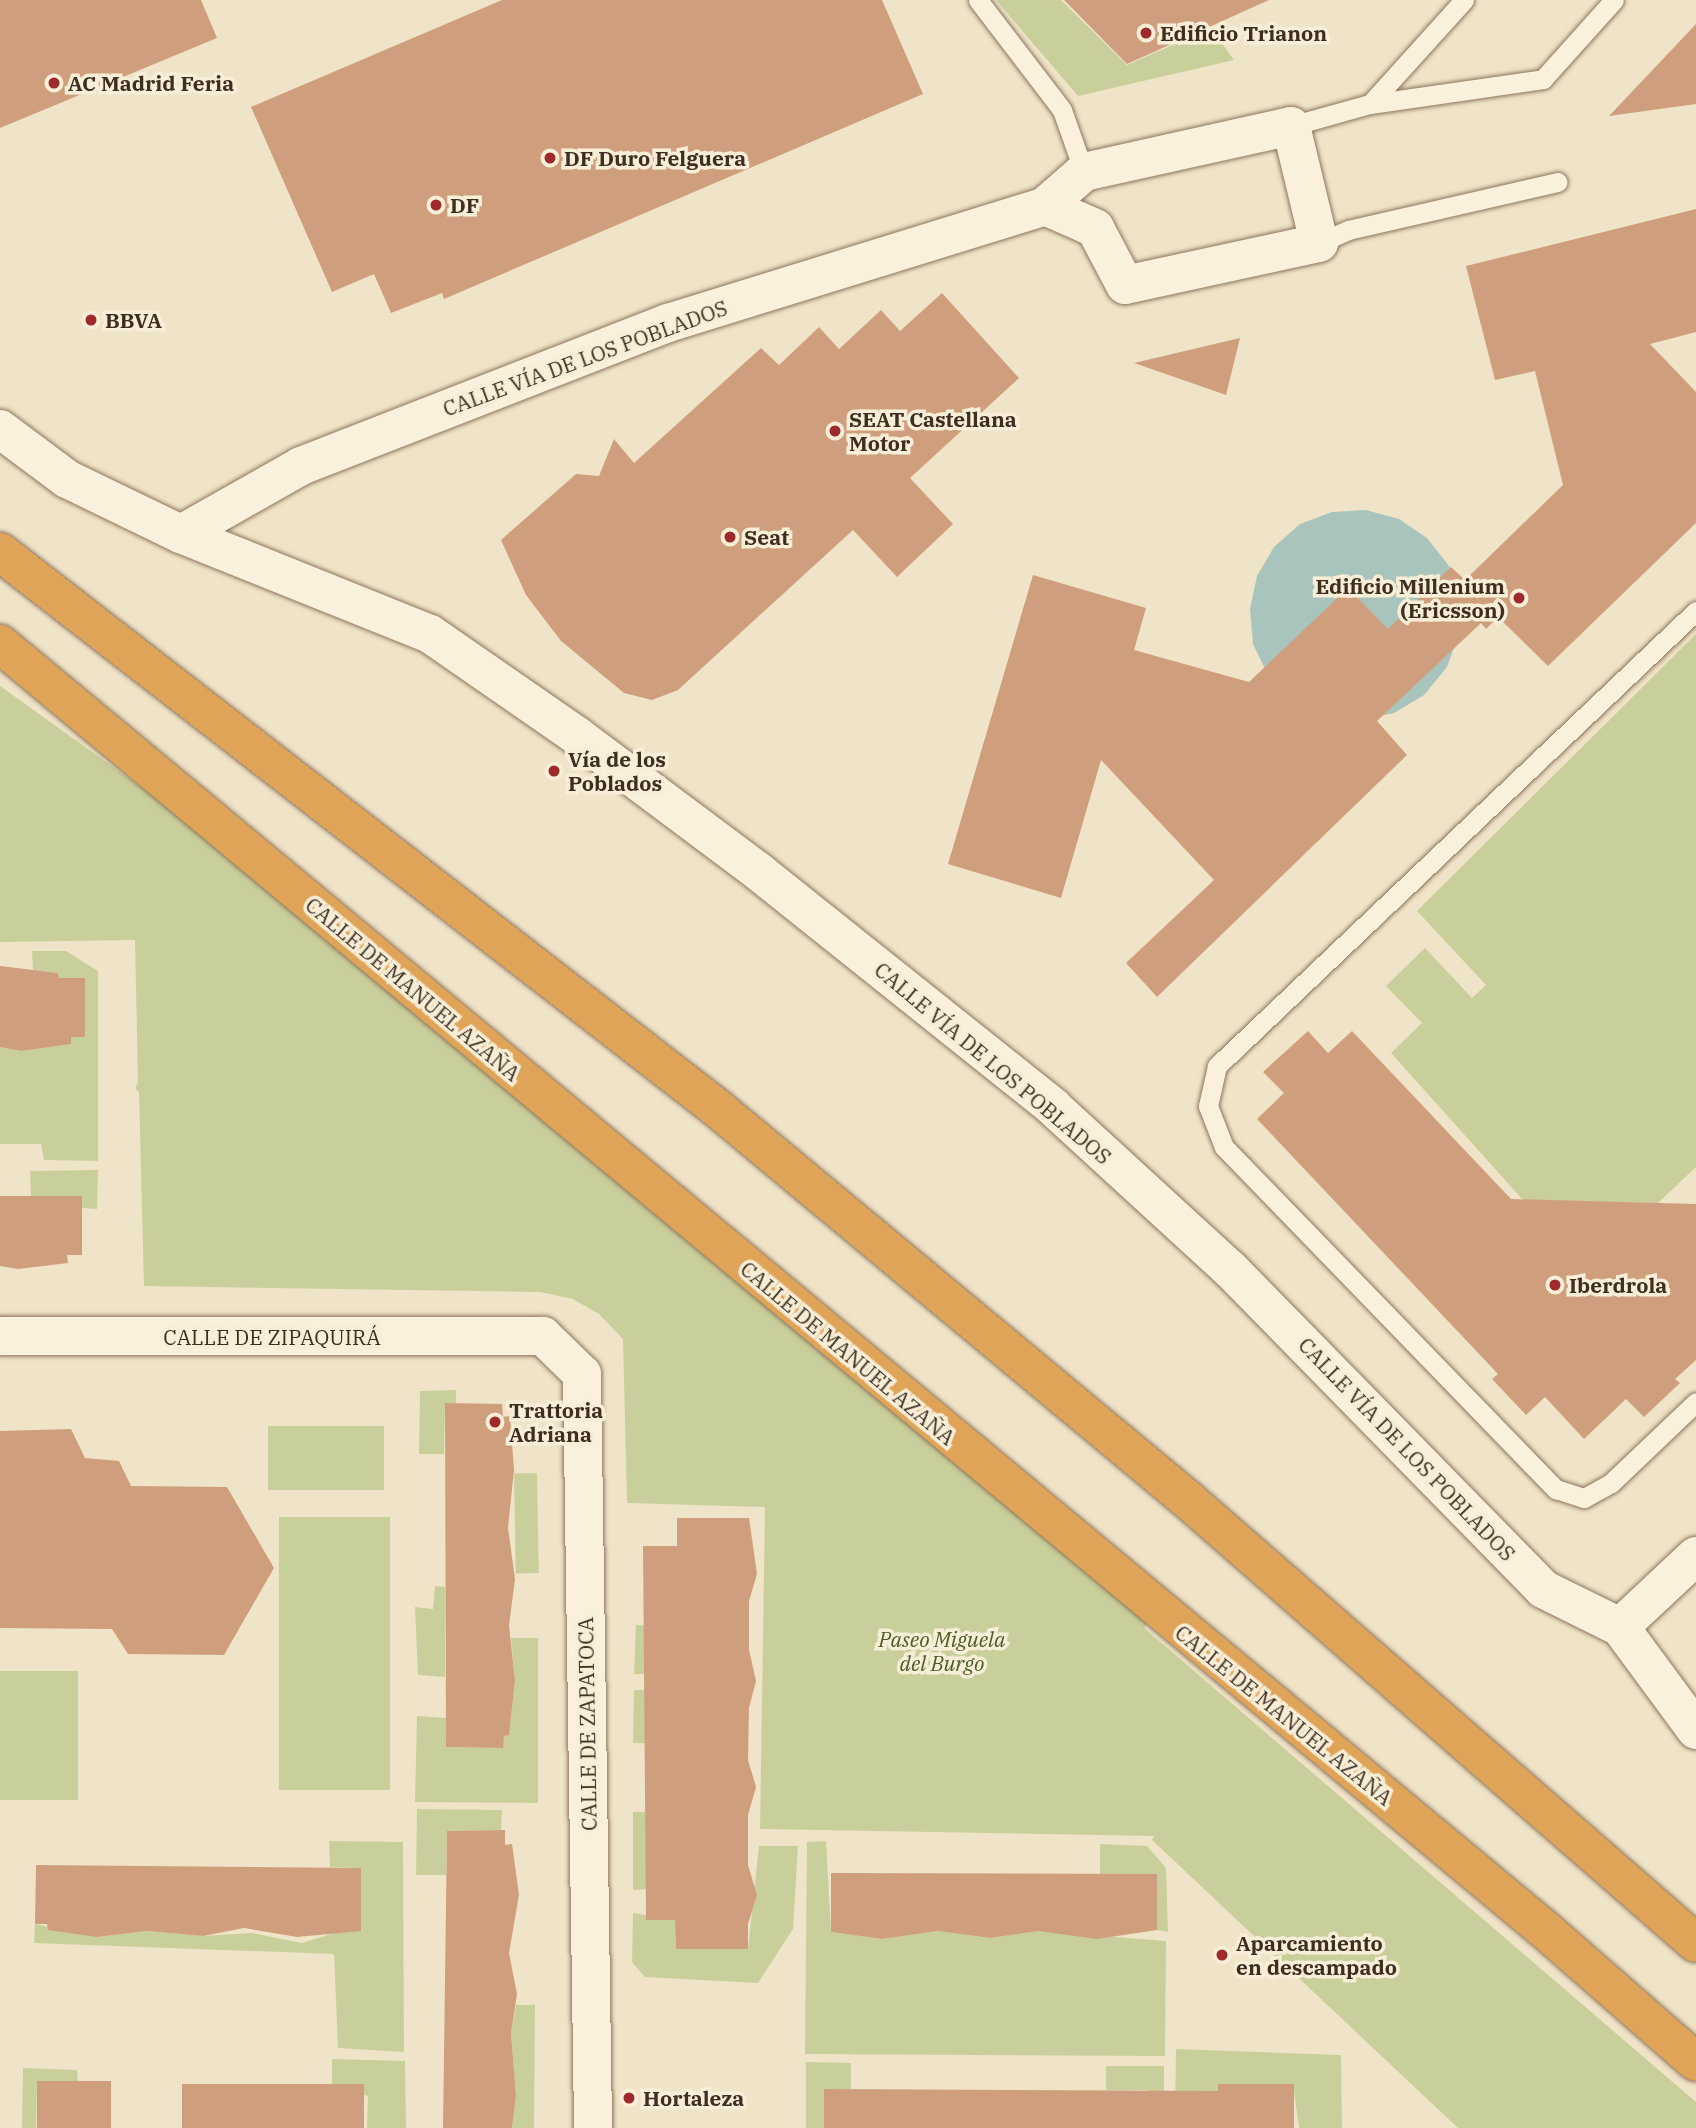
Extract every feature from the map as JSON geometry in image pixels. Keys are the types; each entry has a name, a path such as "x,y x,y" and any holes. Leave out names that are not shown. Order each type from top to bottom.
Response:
{"highway":[{"path":"0,552 717,1108 1187,1499 1696,1943"},
{"name":"CALLE DE MANUEL AZAÑA","path":"0,643 1543,1928 1696,2062"}],"street":[{"name":"CALLE VÍA DE LOS POBLADOS","path":"181,534 301,466 657,327 1045,206 1084,172 1291,126"},
{"path":"1045,206 1095,228 1125,285 1319,243 1291,126"},
{"name":"CALLE VÍA DE LOS POBLADOS","path":"0,429 66,479 181,534 430,635 576,735 759,872 1053,1107 1231,1270 1544,1589 1620,1627 1696,1730"},
{"name":"CALLE DE ZIPAQUIRÁ","path":"0,1336 543,1336"},
{"name":"CALLE DE ZAPATOCA","path":"543,1336 582,1374 593,2128"},
{"path":"1620,1627 1696,1556"}],"lane":[{"path":"978,0 1062,110 1084,172"},
{"path":"1370,104 1464,0"},
{"path":"1291,126 1370,104 1543,79 1614,0"},
{"path":"1319,243 1348,230 1558,182"},
{"path":"1696,611 1217,1066 1208,1106 1224,1147 1556,1489 1584,1498 1611,1483 1696,1402"}],"green space":[{"path":"996,0 1061,0 1127,65 1211,28 1234,60 1078,96"},
{"path":"1696,634 1696,1167 1658,1203 1523,1200 1391,1053 1422,1023 1386,986 1425,948 1472,998 1486,985 1417,911"},
{"name":"Paseo Miguela del Burgo","path":"0,686 225,847 1165,1602 1144,1628 1696,2102 1696,2128 1458,2128 1152,1840 1154,1836 760,1829 765,1507 627,1503 623,1339 599,1314 573,1299 540,1292 144,1286 139,1092 135,1088 138,1083 135,940 0,942"},
{"path":"32,951 66,951 98,971 98,1161 44,1160 41,1144 0,1144 0,1047 21,1051 71,1044 71,1037 85,1036 85,978 59,978 58,973 33,970"},
{"path":"98,1170 97,1209 82,1208 82,1196 31,1196 30,1171"},
{"path":"456,1390 456,1403 445,1403 444,1454 419,1454 420,1391"},
{"path":"268,1426 384,1426 384,1490 268,1490"},
{"path":"514,1473 537,1473 539,1573 516,1573"},
{"path":"279,1517 390,1517 390,1790 279,1790"},
{"path":"435,1586 445,1587 445,1677 418,1675 415,1607 433,1609"},
{"path":"636,1625 653,1626 647,1674 634,1674"},
{"path":"511,1638 538,1638 538,1803 415,1802 417,1716 446,1718 446,1747 502,1748 504,1736 509,1734 515,1681"},
{"path":"0,1671 78,1671 78,1800 0,1800"},
{"path":"634,1690 647,1690 678,1744 633,1743"},
{"path":"417,1809 502,1810 501,1830 447,1831 446,1875 416,1875"},
{"path":"677,1811 646,1869 646,1889 633,1890 633,1812"},
{"path":"329,1841 403,1842 404,2052 338,2048 334,1954 34,1943 35,1924 97,1937 147,1931 203,1936 252,1933 302,1943 361,1925 361,1868 330,1867"},
{"path":"826,1841 831,1932 882,1939 938,1931 990,1938 1038,1931 1166,1941 1165,2056 805,2054 807,1842"},
{"path":"1100,1844 1147,1846 1166,1868 1168,1932 1157,1930 1157,1874 1100,1875"},
{"path":"759,1846 798,1846 793,1929 758,1983 645,1977 632,1962 633,1913 646,1915 646,1920 675,1920 676,1949 748,1949"},
{"path":"516,2005 535,2005 534,2128 512,2128 516,2095 511,2033"},
{"path":"1176,2049 1341,2055 1342,2128 1299,2128 1293,2084 1218,2084 1216,2114 1175,2128"},
{"path":"332,2059 405,2061 406,2128 367,2128 368,2096 332,2085"},
{"path":"806,2062 851,2063 851,2089 824,2089 825,2128 806,2128"},
{"path":"1106,2066 1164,2066 1164,2128 1151,2128 1150,2090 1106,2090"},
{"path":"23,2068 77,2070 78,2082 37,2082 36,2128 22,2128"}],"water":[{"path":"1366,510 1399,519 1427,538 1449,566 1460,599 1459,634 1447,667 1424,695 1394,713 1360,720 1268,675 1253,644 1250,609 1257,576 1274,547 1300,524 1332,512"}],"building":[{"name":"AC Madrid Feria","path":"0,0 201,0 217,38 0,128"},
{"name":"DF Duro Felguera","path":"502,0 882,0 923,94 444,299 442,293 391,313 374,274 332,292 251,107"},
{"name":"Edificio Trianon","path":"1064,0 1269,0 1127,64"},
{"path":"1696,24 1696,104 1609,116"},
{"name":"Edificio Millenium (Ericsson)","path":"1696,209 1696,332 1650,344 1696,392 1696,523 1548,666 1498,617 1486,629 1481,623 1377,721 1407,755 1157,997 1126,963 1214,880 1101,760 1061,898 948,864 1033,575 1146,608 1134,650 1249,682 1348,588 1388,629 1451,567 1465,580 1563,485 1535,371 1495,380 1466,266"},
{"path":"942,293 1019,378 910,478 953,524 897,577 853,530 678,690 652,700 624,693 561,641 526,595 501,540 576,474 599,476 614,439 634,463 761,348 779,365 819,327 839,349 881,310 900,331"},
{"path":"1240,338 1226,395 1134,363"},
{"path":"0,966 58,973 59,978 85,978 85,1037 71,1037 71,1044 21,1051 0,1047"},
{"name":"Iberdrola","path":"1308,1031 1328,1053 1352,1031 1511,1199 1696,1204 1696,1360 1675,1379 1680,1383 1644,1417 1626,1399 1584,1439 1545,1397 1526,1415 1492,1379 1498,1374 1257,1119 1284,1093 1263,1072"},
{"path":"0,1196 82,1196 82,1255 67,1255 68,1263 18,1269 0,1266"},
{"path":"445,1403 502,1404 503,1417 510,1416 514,1470 508,1528 515,1579 509,1625 515,1681 509,1735 504,1736 503,1748 446,1747"},
{"path":"71,1429 85,1458 119,1461 131,1486 227,1487 274,1568 224,1655 128,1654 112,1629 0,1628 0,1431"},
{"path":"677,1518 749,1518 757,1574 749,1601 749,1650 756,1681 749,1708 748,1760 756,1787 748,1815 748,1865 757,1895 748,1924 748,1949 676,1949 675,1920 646,1920 643,1546 677,1546"},
{"path":"505,1830 505,1845 512,1844 519,1895 509,1953 517,1994 511,2033 516,2095 512,2128 443,2128 447,1831"},
{"path":"36,1865 361,1868 361,1931 297,1937 244,1928 203,1936 147,1931 97,1937 48,1930 47,1924 35,1924"},
{"path":"831,1873 1157,1874 1157,1930 1097,1939 1038,1931 990,1938 938,1931 882,1939 831,1932"},
{"path":"37,2081 111,2081 111,2128 37,2128"},
{"path":"182,2084 364,2084 364,2128 182,2128"},
{"path":"1218,2084 1294,2084 1294,2128 824,2128 824,2089 1218,2091"}],"place":[{"name":"Edificio Trianon","path":"1146,33"},
{"name":"AC Madrid Feria","path":"54,83"},
{"name":"DF Duro Felguera","path":"550,158"},
{"name":"DF","path":"436,205"},
{"name":"BBVA","path":"91,320"},
{"name":"SEAT Castellana Motor","path":"835,431"},
{"name":"Seat","path":"730,537"},
{"name":"Edificio Millenium (Ericsson)","path":"1519,598"},
{"name":"Vía de los Poblados","path":"554,771"},
{"name":"Iberdrola","path":"1555,1285"},
{"name":"Trattoria Adriana","path":"495,1422"},
{"name":"Aparcamiento en descampado","path":"1222,1955"},
{"name":"Hortaleza","path":"629,2098"}]}
